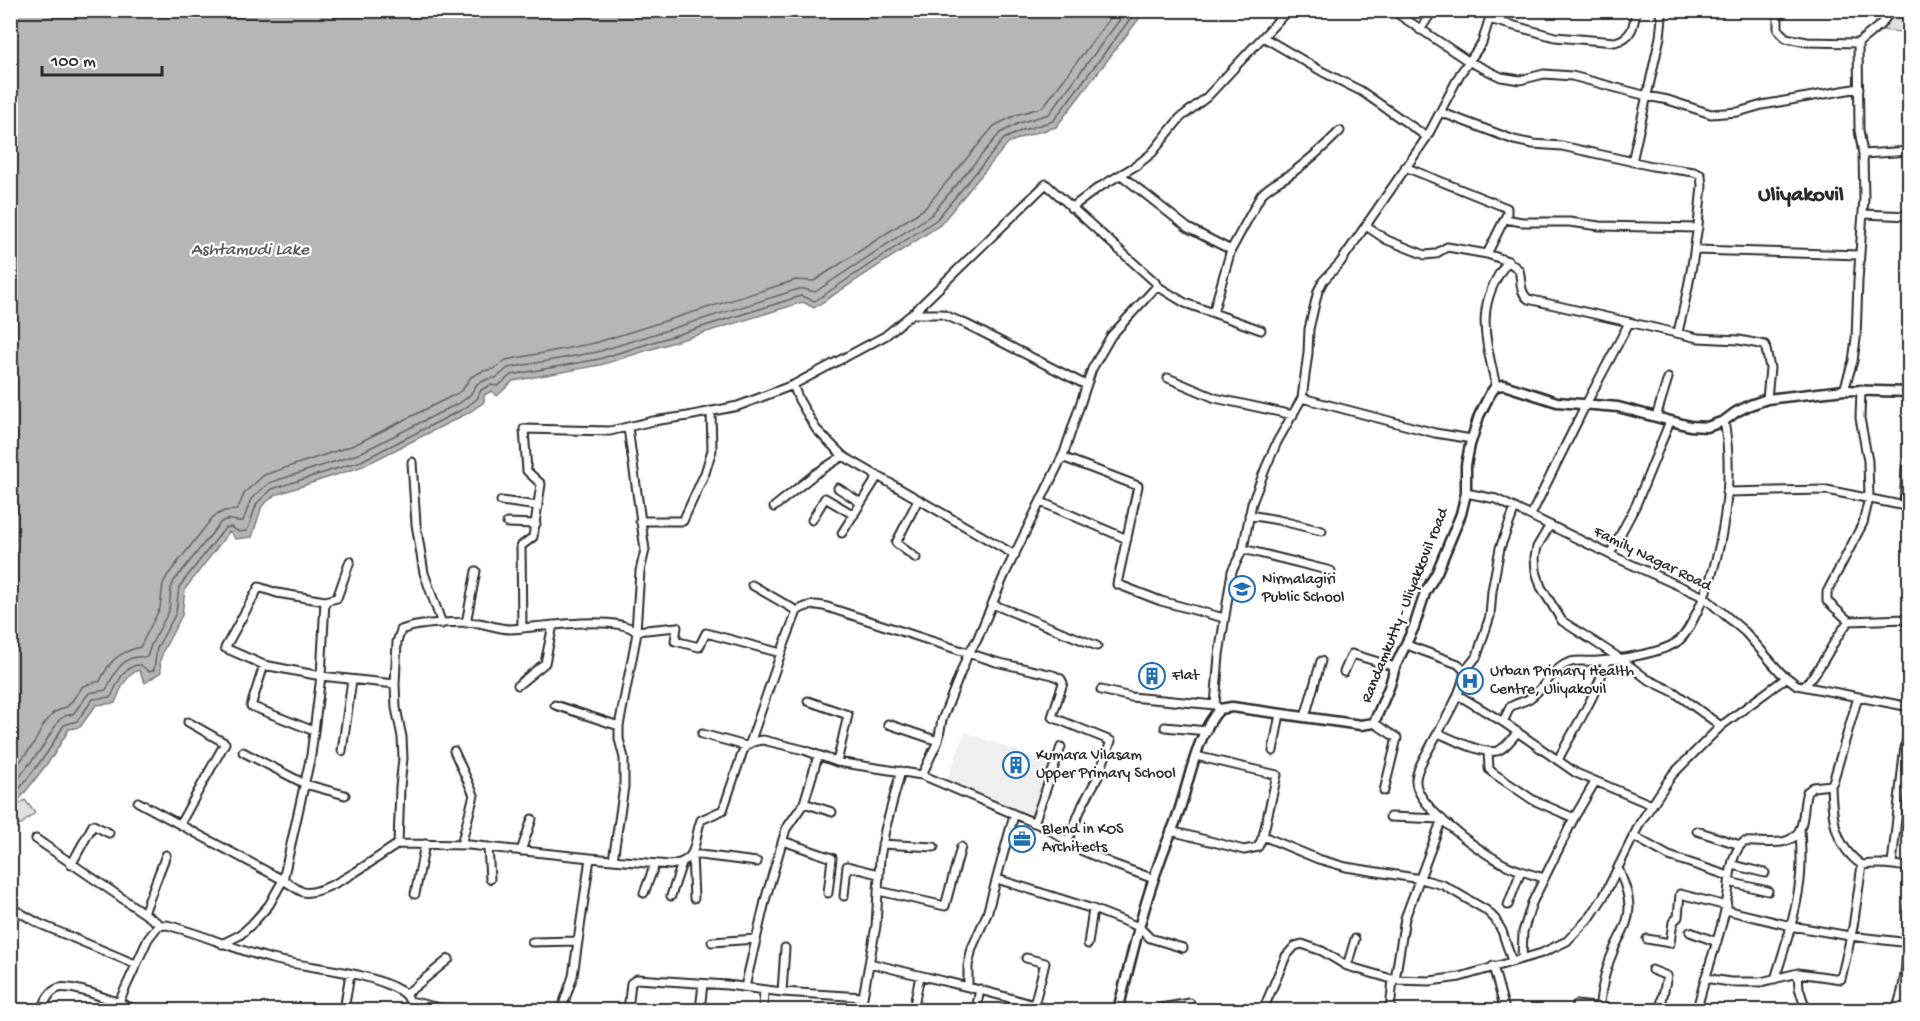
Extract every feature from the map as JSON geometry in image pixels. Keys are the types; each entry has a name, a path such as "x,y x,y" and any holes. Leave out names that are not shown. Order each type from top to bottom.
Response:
{"street":[{"path":"1071,208 1152,153 1180,118 1207,97 1288,10"},
{"path":"1392,10 1491,74 1511,80 1544,74 1572,76 1668,100 1711,114 1859,88"},
{"path":"1420,30 1433,10"},
{"path":"1118,1011 1139,927 1154,879 1196,756 1218,707 1219,655 1232,572 1243,549 1252,503 1266,467 1277,442 1302,398 1309,329 1318,291 1323,280 1340,263 1405,166 1428,136 1468,61 1482,43 1492,10"},
{"path":"1489,19 1555,37 1615,42 1630,34 1634,26 1636,10"},
{"path":"1632,162 1662,27 1662,18 1658,10"},
{"path":"1778,10 1778,30 1786,38 1807,42 1858,43 1880,25 1892,10"},
{"path":"1263,37 1361,91 1428,136"},
{"path":"1844,390 1853,361 1856,339 1864,198 1863,154 1859,130 1858,43"},
{"path":"1440,112 1514,140 1562,146 1632,162 1694,172 1701,176 1696,250 1678,332"},
{"path":"1213,313 1231,250 1261,195 1267,187 1291,174 1320,152 1340,130"},
{"path":"1863,154 1910,151"},
{"path":"1405,166 1504,207 1508,211 1487,254"},
{"path":"1121,175 1188,228 1231,250"},
{"path":"522,628 521,546 533,537 541,484 527,471 524,429 610,431 653,420 738,406 793,385 885,336 912,314 1046,184 1157,286 1185,303 1261,330"},
{"path":"1863,214 1910,216"},
{"path":"1504,219 1600,226 1698,228"},
{"path":"1366,226 1388,240 1425,255 1435,254 1447,247 1487,254 1508,261 1519,270 1521,290 1528,299 1698,338 1739,340 1765,345 1770,368 1767,399"},
{"path":"1696,250 1860,255"},
{"path":"1508,261 1495,281 1484,316 1486,343 1496,386 1504,385 1557,402 1618,407 1699,427 1707,427 1724,421 1736,411 1767,399 1860,389 1910,392"},
{"path":"922,775 938,741 942,720 968,654 977,640 1062,457 1092,369 1111,336 1157,286"},
{"path":"912,314 942,314 1086,385"},
{"path":"1531,515 1629,323"},
{"path":"1168,378 1215,398 1293,415"},
{"path":"1656,417 1668,378"},
{"path":"793,385 816,429 843,456 1015,555"},
{"name":"Randamkutty - Uliyakkovil road","path":"1218,707 1361,725 1374,723 1395,667 1407,645 1425,593 1437,572 1461,514 1466,493 1466,465 1472,439 1479,416 1496,386"},
{"path":"1860,389 1860,418 1868,461 1869,498 1863,523 1827,592 1827,602 1849,621 1910,617"},
{"path":"1302,398 1435,433 1472,439"},
{"path":"640,521 683,521 705,473 712,450 711,411"},
{"path":"1610,555 1635,505 1670,421"},
{"path":"1503,722 1510,707 1528,699 1561,666 1572,661 1606,661 1662,649 1679,641 1691,625 1704,597 1720,548 1728,443 1724,421"},
{"path":"613,860 624,787 624,758 619,739 619,726 637,635 640,571 645,550 628,428"},
{"path":"1726,492 1827,490 1907,506 1906,466 1910,450"},
{"path":"774,507 815,474 843,456"},
{"path":"1062,457 1138,486 1117,584 1161,601 1224,618"},
{"path":"412,462 416,524 422,563 442,624"},
{"path":"842,533 878,476"},
{"path":"838,488 861,503"},
{"name":"Family Nagar Road","path":"1466,493 1496,499 1610,555 1704,597 1744,632 1786,678 1797,685 1910,706"},
{"path":"813,520 825,498 854,515"},
{"path":"916,558 896,543 918,500"},
{"path":"501,501 538,506"},
{"path":"1041,502 1127,539"},
{"path":"1515,508 1500,548 1490,616 1477,656 1465,671 1458,694 1419,768 1416,783 1421,796 1462,837 1502,863 1544,878"},
{"path":"1249,515 1322,531"},
{"path":"507,523 536,524"},
{"path":"1550,525 1538,547 1535,557 1536,571 1541,587 1562,621 1647,679 1674,692 1721,726"},
{"path":"1243,549 1331,572"},
{"path":"350,561 337,598 325,601 277,593 259,586 225,648 264,665 321,676 395,684"},
{"path":"466,623 476,571"},
{"path":"752,585 797,611"},
{"path":"222,944 240,935 252,924 269,904 283,880 300,813 314,731 321,676 325,601"},
{"path":"694,898 692,854 701,820 723,810 726,806 797,611 810,605 819,604 968,654 1033,672 1053,675 1060,680 1063,683 1052,717 1111,741 1098,777 1083,804 1067,843"},
{"path":"992,604 1097,646"},
{"path":"1804,686 1813,678 1831,646 1849,621"},
{"path":"398,844 403,758 395,684 397,642 401,630 466,623 508,629 594,623 625,627 636,631 677,627 675,641 699,647 706,633 780,653"},
{"path":"518,685 545,663 553,625"},
{"path":"1407,645 1458,664 1465,671"},
{"path":"1344,672 1352,654 1395,667"},
{"path":"1305,717 1321,661"},
{"path":"1558,760 1603,672 1606,661"},
{"path":"264,665 250,706 314,731"},
{"path":"1263,1011 1286,956 1294,946 1302,944 1322,951 1347,966 1394,979 1430,981 1460,977 1542,953 1567,941 1591,916 1604,896 1640,823 1672,775 1721,726 1786,678"},
{"path":"342,751 352,680"},
{"path":"1101,690 1131,697 1218,707"},
{"path":"1458,694 1518,732 1570,770 1652,805"},
{"path":"1858,697 1833,782 1830,785 1835,831 1850,856 1862,865 1876,863 1910,868"},
{"path":"808,700 848,715 837,762"},
{"path":"555,705 619,726"},
{"path":"1273,751 1280,714"},
{"path":"1892,864 1906,775 1904,754 1910,718"},
{"path":"180,824 225,743 188,722"},
{"path":"1374,723 1396,738 1384,790"},
{"path":"888,724 938,741"},
{"path":"1165,727 1207,731"},
{"path":"1438,733 1493,752 1502,749 1518,732"},
{"path":"702,734 748,745 763,740 804,750 837,762 922,775 1049,829 1067,843 1113,864 1154,879"},
{"path":"1034,823 1061,747"},
{"path":"454,751 474,795 461,845"},
{"path":"1488,751 1489,769 1533,801 1574,818"},
{"path":"243,752 304,784 345,795"},
{"path":"745,987 786,829 804,803 818,756"},
{"path":"1171,831 1245,850 1258,848 1263,836 1277,775 1196,756"},
{"path":"860,1011 876,926 878,874 882,844 901,771"},
{"path":"1522,958 1526,920 1532,903 1574,818 1595,782"},
{"path":"1775,979 1791,926 1800,882 1800,829 1807,792 1813,787 1830,785"},
{"path":"138,802 302,892 316,892 336,883 398,844 488,847 669,865 682,863 692,854"},
{"path":"804,803 832,812"},
{"path":"968,987 968,966 972,948 987,914 1014,815"},
{"path":"1390,817 1442,819"},
{"path":"521,851 532,819"},
{"path":"1390,1011 1405,918 1442,819"},
{"path":"71,865 93,825 109,833"},
{"path":"1697,1011 1726,908 1729,879 1740,845 1750,841 1784,841 1800,829"},
{"path":"1697,831 1740,845"},
{"path":"1263,836 1318,859 1346,867 1421,879 1443,885 1490,914 1502,931 1512,961"},
{"path":"1633,836 1669,856 1768,891"},
{"path":"36,839 161,925 178,928 274,960 324,968 385,984 406,994 412,1011"},
{"path":"783,841 832,858 828,893"},
{"path":"415,894 425,844"},
{"path":"882,844 934,847"},
{"path":"488,847 490,879"},
{"path":"879,891 945,906 961,847"},
{"path":"692,854 757,862"},
{"path":"144,913 165,855"},
{"path":"579,1011 560,1010 573,976 590,858"},
{"path":"671,896 682,863"},
{"path":"644,893 655,864"},
{"path":"1733,865 1765,873"},
{"path":"1705,978 1746,982 1775,979 1798,973 1841,979 1853,927 1862,865"},
{"path":"844,896 847,866 878,874"},
{"path":"1599,1009 1602,989 1614,949 1626,926 1629,909 1628,897 1618,868"},
{"path":"1508,905 1521,871"},
{"path":"997,879 1094,909 1139,927 1150,938 1183,948"},
{"path":"1647,939 1670,943 1680,894 1791,926 1908,943"},
{"path":"1896,1011 1900,1000 1908,943 1910,894"},
{"path":"10,907 40,924 135,964"},
{"path":"1088,944 1094,909"},
{"path":"119,1002 148,939 161,925"},
{"path":"1690,932 1717,942"},
{"path":"712,942 756,939"},
{"path":"1347,966 1355,939"},
{"path":"532,942 578,941"},
{"path":"782,992 785,948"},
{"path":"1026,958 1045,963 1034,1005"},
{"path":"406,994 449,959"},
{"path":"870,963 980,989 1049,1011"},
{"path":"1493,966 1504,1011"},
{"path":"1653,970 1667,976 1660,1011"},
{"path":"1798,973 1799,988 1806,1011"},
{"path":"344,1011 350,974"},
{"path":"913,1011 920,976"},
{"path":"628,1011 631,983 642,980 863,997"},
{"path":"700,1011 703,984"},
{"path":"42,1011 51,993 60,988 69,988 119,1002 137,1011"},
{"path":"976,1011 980,989"},
{"path":"763,1011 764,990"},
{"path":"1900,1000 1910,1002"},
{"path":"410,1001 448,1011"},
{"path":"1160,1011 1161,1008 1190,1003"},
{"path":"1575,1011 1576,1005 1623,1011"}],"shaded area":[{"path":"1895,11 1909,11 1909,33 1882,30"},
{"name":"Nirmalagiri Public School","path":"1233,574 1254,581 1250,600 1230,597"},
{"path":"965,732 1052,764 1032,819 946,783"},
{"path":"25,800 35,813 19,826 11,816 11,811"}],"water":[{"name":"Ashtamudi Lake","path":"11,10 1145,11 1056,127 1008,143 940,225 814,308 803,302 600,365 513,381 497,396 492,391 484,395 484,402 468,413 363,466 275,495 262,506 252,537 235,539 229,532 185,589 182,615 163,651 160,661 161,672 145,683 139,670 134,672 124,684 115,703 96,705 80,727 69,729 53,756 11,808"}],"place":[{"name":"Nirmalagiri Public School","path":"1242,589"},
{"name":"Flat","path":"1152,676"},
{"name":"Urban Primary Health Centre, Uliyakovil","path":"1470,681"},
{"name":"Kumara Vilasam Upper Primary School","path":"1016,765"},
{"name":"Blend in KOS Architects","path":"1022,839"}],"district":[{"name":"Uliyakovil","path":"1801,196"}]}
